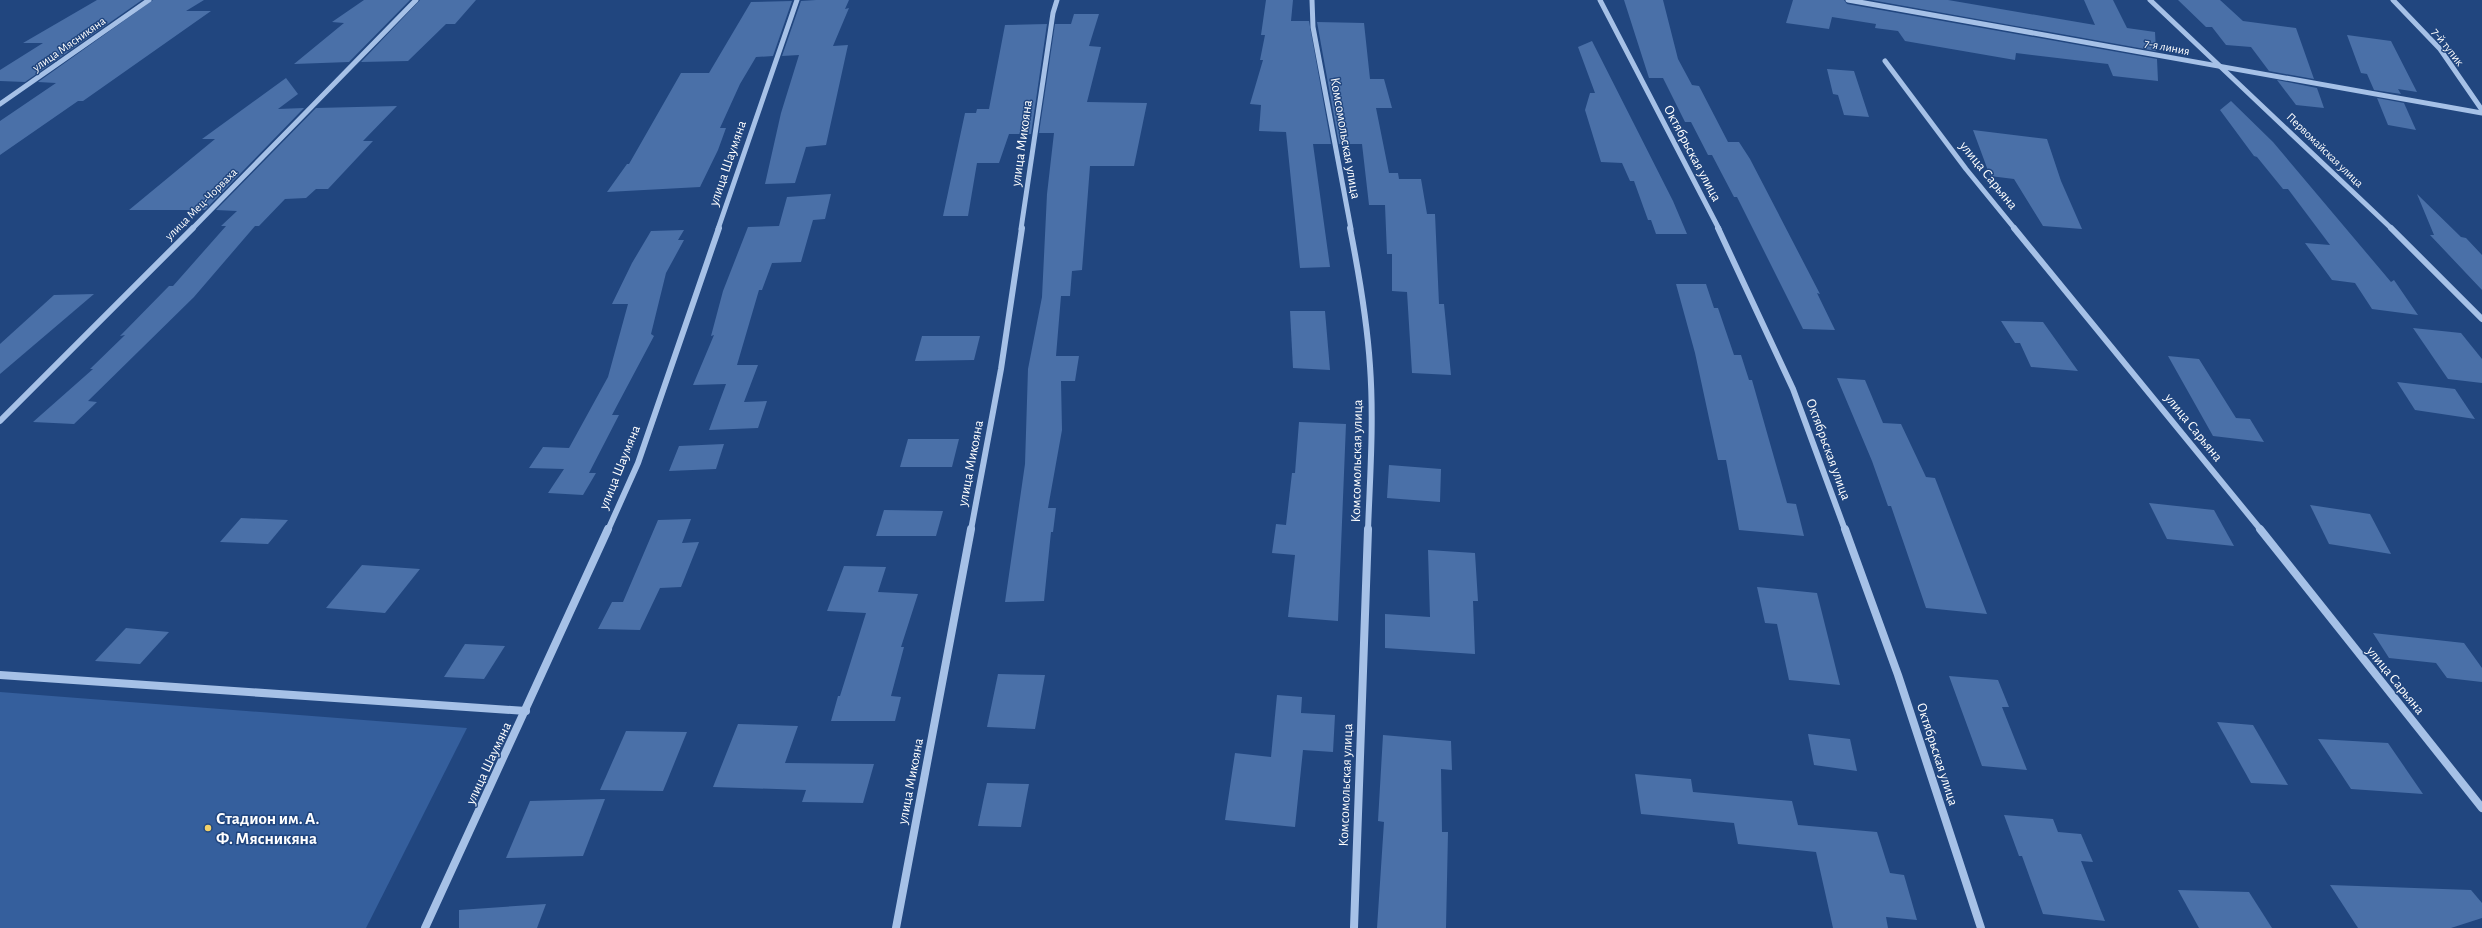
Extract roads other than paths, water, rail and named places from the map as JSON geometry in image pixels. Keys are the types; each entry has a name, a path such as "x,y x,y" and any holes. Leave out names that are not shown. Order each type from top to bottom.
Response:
{"street":[{"name":"улица Мясникяна","path":"0,104 149,0"},
{"name":"улица Мец-Чорваха","path":"0,421 278,143 416,0"},
{"name":"улица Шаумяна","path":"425,928 526,711 638,463 797,0"},
{"name":"улица Микояна","path":"896,928 1001,369 1053,13 1057,0"},
{"name":"Комсомольская улица","path":"1312,0 1313,27 1363,296 1370,367 1371,448 1354,928"},
{"name":"Октябрьская улица","path":"1600,0 1714,219 1793,389 1898,676 1981,928"},
{"name":"7-я линия","path":"1848,0 2225,68 2482,111"},
{"name":"Первомайская улица","path":"2150,0 2225,68 2482,319"},
{"name":"7-й тупик","path":"2393,0 2440,49 2482,111"},
{"name":"улица Сарьяна","path":"1885,61 1966,169 2227,488 2482,808"},
{"path":"0,675 526,711"}],"place":[{"name":"Стадион им. А. Ф. Мясникяна","path":"208,828"}]}
